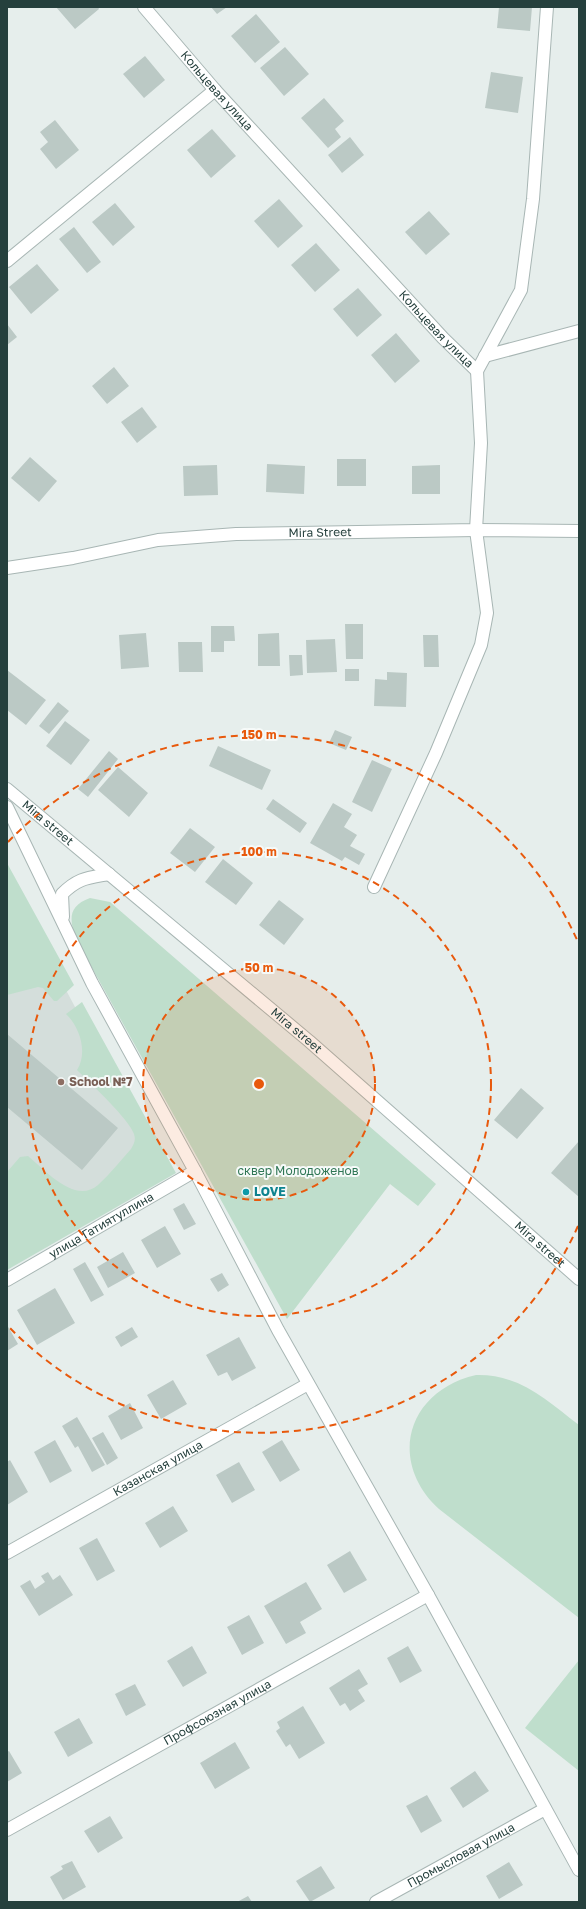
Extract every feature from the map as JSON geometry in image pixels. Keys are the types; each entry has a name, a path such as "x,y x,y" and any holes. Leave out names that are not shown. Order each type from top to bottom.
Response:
{"street":[{"name":"Кольцевая улица","path":"144,7 214,90 443,338 477,371 521,290 533,199 547,7"},
{"path":"7,261 214,90"},
{"path":"485,356 579,331"},
{"path":"374,887 439,746 481,645 487,614 476,530 480,443 477,371"},
{"name":"Mira Street","path":"7,568 73,558 158,540 236,534 476,530 579,530"},
{"name":"Mira street","path":"7,789 309,1041 579,1279"},
{"path":"7,807 92,983 195,1170 278,1330 428,1595 579,1870"},
{"path":"63,922 62,894 74,883 88,878 109,874"},
{"name":"улица Гатиятуллина","path":"7,1280 195,1170"},
{"name":"Казанская улица","path":"7,1553 308,1384"},
{"name":"Профсоюзная улица","path":"7,1830 428,1595"},
{"name":"Промысловая улица","path":"376,1902 545,1809"}],"shaded area":[{"name":"School №7","path":"7,905 67,992 156,1159 7,1250"}],"green space":[{"path":"7,863 74,985 57,1001 54,1001 43,988 38,987 7,995"},
{"name":"сквер Молодоженов","path":"90,898 110,902 436,1184 418,1206 390,1184 287,1319 76,939 72,925 72,914 78,905"},
{"path":"82,1002 176,1173 7,1270 7,1172 20,1157 28,1156 52,1177 70,1188 80,1191 89,1190 98,1185 107,1176 131,1149 134,1142 135,1138 131,1127 77,1070 82,1056 81,1040 79,1033 71,1019 66,1014"},
{"path":"476,1375 506,1379 532,1390 579,1425 579,1618 439,1509 423,1490 413,1470 410,1450 412,1430 420,1412 434,1396 452,1383"},
{"path":"579,1660 579,1771 525,1728"}],"building":[{"path":"56,7 98,7 99,9 75,29"},
{"path":"211,7 227,7 217,14"},
{"path":"499,7 532,7 530,31 497,28"},
{"path":"256,14 280,42 255,63 231,36"},
{"path":"285,47 309,74 284,96 260,68"},
{"path":"145,56 165,80 144,98 123,74"},
{"path":"491,72 523,77 518,113 485,108"},
{"path":"324,98 344,121 335,129 341,137 328,148 301,118"},
{"path":"55,120 79,150 56,169 40,149 48,142 40,132"},
{"path":"212,129 236,156 211,178 187,150"},
{"path":"350,137 364,155 342,173 328,155"},
{"path":"279,199 303,226 278,248 254,221"},
{"path":"115,203 135,227 113,246 92,222"},
{"path":"429,211 450,234 426,255 405,232"},
{"path":"74,227 101,262 87,273 59,239"},
{"path":"316,243 340,270 315,292 291,265"},
{"path":"37,264 59,290 31,314 9,287"},
{"path":"358,288 382,315 357,337 333,309"},
{"path":"7,324 17,337 7,345"},
{"path":"396,333 420,361 395,383 371,355"},
{"path":"114,367 129,386 107,404 92,386"},
{"path":"142,407 157,427 137,443 121,422"},
{"path":"30,457 57,481 39,502 11,478"},
{"path":"337,459 366,459 366,486 337,486"},
{"path":"267,464 305,466 304,494 266,492"},
{"path":"217,465 218,495 184,496 183,466"},
{"path":"440,465 440,494 412,494 412,466"},
{"path":"345,624 363,624 363,659 346,659"},
{"path":"211,626 234,626 235,641 224,641 224,652 211,652"},
{"path":"146,633 149,667 121,669 119,635"},
{"path":"279,633 280,666 258,666 258,634"},
{"path":"423,635 438,635 439,667 424,667"},
{"path":"335,639 337,672 307,673 306,640"},
{"path":"178,642 202,642 203,672 179,672"},
{"path":"289,655 302,655 303,675 290,676"},
{"path":"345,669 359,669 359,681 345,681"},
{"path":"7,670 46,700 26,725 7,710"},
{"path":"387,672 407,673 406,707 374,706 375,679 387,680"},
{"path":"58,702 69,711 49,734 39,726"},
{"path":"65,721 90,740 71,765 46,746"},
{"path":"335,730 352,737 346,750 329,743"},
{"path":"218,746 271,770 262,790 209,766"},
{"path":"109,751 118,759 88,797 78,789"},
{"path":"372,760 392,769 372,812 352,802"},
{"path":"118,767 148,793 129,817 98,790"},
{"path":"273,799 307,823 300,833 266,809"},
{"path":"333,803 352,814 344,827 357,835 350,846 365,854 359,865 345,857 342,861 310,843"},
{"path":"190,828 215,847 195,872 170,853"},
{"path":"223,859 253,883 236,905 205,882"},
{"path":"279,900 304,919 284,945 259,925"},
{"path":"7,1034 118,1128 82,1170 7,1107"},
{"path":"521,1088 544,1108 517,1139 494,1120"},
{"path":"579,1141 579,1197 551,1173"},
{"path":"184,1203 196,1224 184,1230 173,1209"},
{"path":"165,1226 181,1254 157,1268 141,1240"},
{"path":"123,1252 135,1273 108,1288 97,1267"},
{"path":"85,1262 104,1295 91,1302 73,1269"},
{"path":"222,1273 229,1285 218,1292 210,1279"},
{"path":"55,1288 75,1323 37,1345 17,1310"},
{"path":"7,1325 18,1344 7,1351"},
{"path":"132,1327 138,1337 121,1347 115,1337"},
{"path":"239,1337 256,1368 232,1381 227,1372 218,1376 206,1355"},
{"path":"173,1380 187,1404 161,1419 147,1395"},
{"path":"130,1403 143,1428 121,1440 108,1416"},
{"path":"77,1417 105,1465 92,1472 78,1446 75,1448 62,1426"},
{"path":"103,1432 118,1458 107,1465 92,1438"},
{"path":"55,1440 72,1471 50,1483 34,1452"},
{"path":"282,1440 300,1470 280,1482 262,1452"},
{"path":"10,1460 28,1492 7,1505 7,1462"},
{"path":"239,1462 255,1490 232,1503 216,1475"},
{"path":"173,1506 188,1531 160,1548 145,1523"},
{"path":"97,1538 115,1571 97,1581 79,1548"},
{"path":"350,1551 367,1580 344,1593 327,1565"},
{"path":"48,1572 53,1580 60,1575 73,1595 39,1616 20,1586 30,1580 35,1589 45,1582 41,1576"},
{"path":"306,1582 322,1609 300,1622 306,1633 286,1644 264,1606"},
{"path":"249,1615 264,1643 242,1655 227,1627"},
{"path":"192,1646 207,1673 183,1687 167,1661"},
{"path":"408,1646 422,1671 400,1683 387,1658"},
{"path":"359,1669 368,1684 358,1690 365,1701 350,1711 345,1703 340,1706 329,1688"},
{"path":"135,1684 146,1705 126,1716 115,1694"},
{"path":"303,1706 325,1743 299,1759 290,1744 286,1747 276,1731 280,1728 277,1722"},
{"path":"79,1718 93,1743 68,1757 54,1732"},
{"path":"235,1742 250,1768 215,1789 200,1763"},
{"path":"9,1751 22,1773 7,1782 7,1752"},
{"path":"475,1771 489,1791 463,1808 450,1788"},
{"path":"427,1795 442,1821 421,1833 406,1806"},
{"path":"110,1816 123,1838 98,1853 84,1831"},
{"path":"72,1861 86,1887 63,1900 50,1877 63,1869 61,1866"},
{"path":"509,1862 523,1885 499,1899 486,1876"},
{"path":"321,1866 335,1888 310,1902 296,1881"},
{"path":"248,1896 252,1902 237,1902"}],"place":[{"name":"School №7","path":"61,1082"},
{"name":"LOVE","path":"246,1192"}]}
